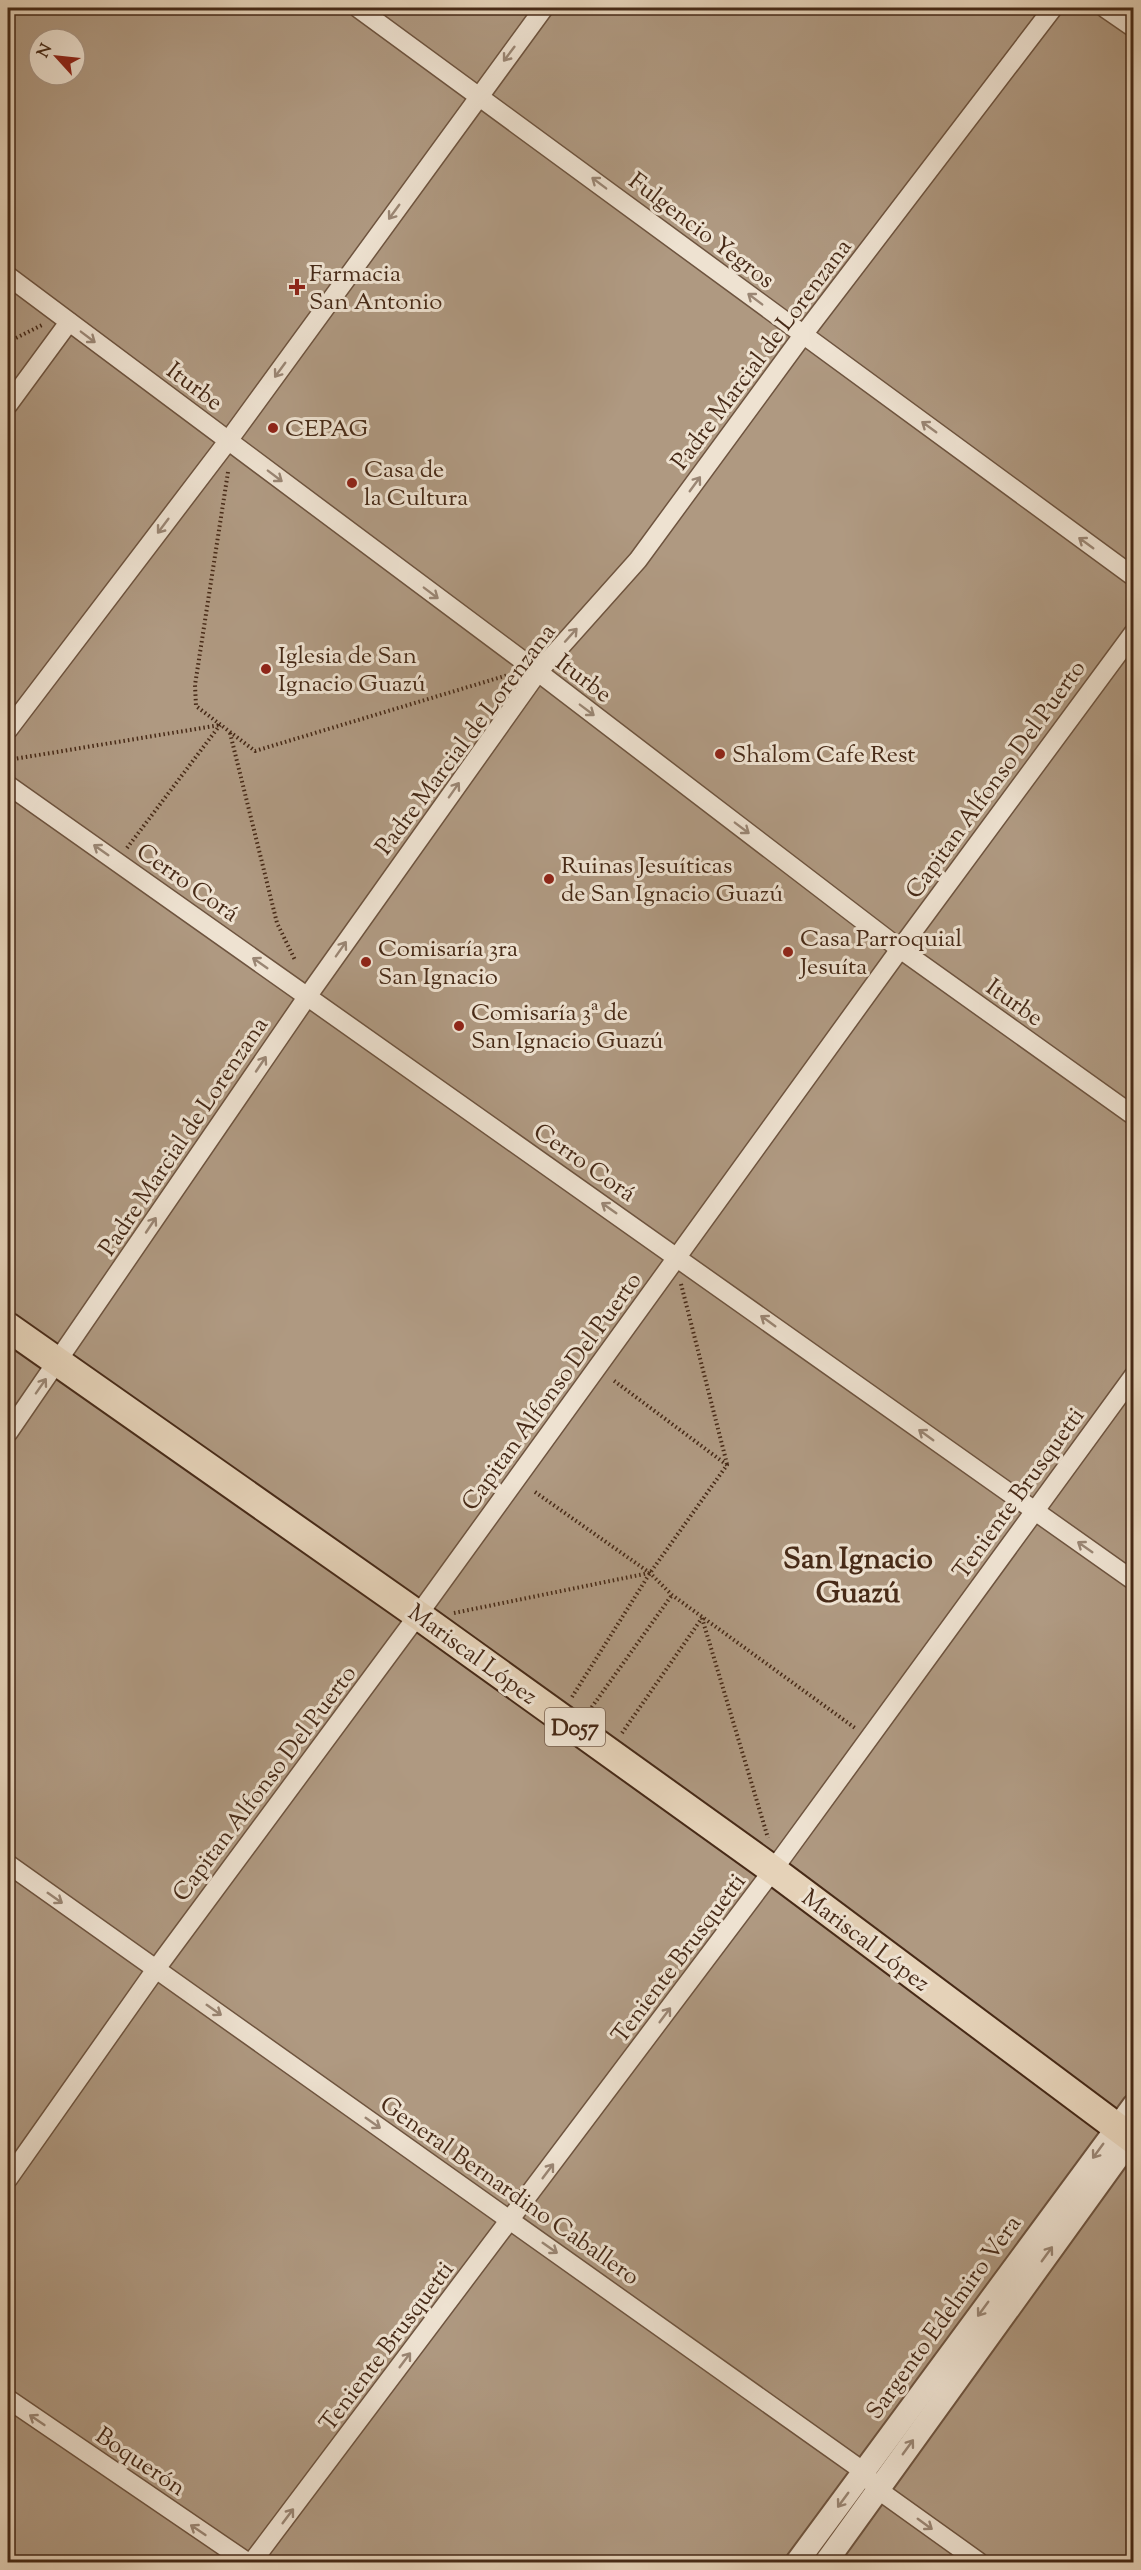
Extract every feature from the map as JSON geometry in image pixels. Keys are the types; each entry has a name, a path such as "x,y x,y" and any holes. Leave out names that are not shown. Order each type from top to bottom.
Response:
{"main road":[{"name":"Mariscal López","path":"8,1328 418,1615 772,1857 1129,2135"}],"street":[{"name":"Fulgencio Yegros","path":"358,8 480,94 1134,578"},
{"path":"8,730 228,441 544,8"},
{"name":"Padre Marcial de Lorenzana","path":"8,1433 307,997 538,672 638,560 803,335 1053,8"},
{"path":"1105,8 1134,28"},
{"name":"Iturbe","path":"8,276 538,672 900,949 1134,1116"},
{"path":"8,405 69,322"},
{"name":"Capitan Alfonso Del Puerto","path":"8,2179 156,1969 418,1615 900,949 1134,632"},
{"name":"Cerro Corá","path":"8,785 1134,1581"},
{"name":"Teniente Brusquetti","path":"252,2562 511,2220 772,1857 1034,1512 1134,1375"},
{"name":"General Bernardino Caballero","path":"8,1864 863,2471 878,2489 979,2562"},
{"name":"Sargento Edelmiro Vera","path":"825,2562 1129,2135 1134,2105"},
{"name":"Sargento Edelmiro Vera","path":"797,2562 863,2471 1129,2135"},
{"name":"Boquerón","path":"8,2399 247,2562"}],"path":[{"path":"8,342 44,324"},
{"path":"229,466 195,685 196,706 255,751 508,675"},
{"path":"9,760 220,724"},
{"path":"118,862 220,724"},
{"path":"230,732 277,923 295,960"},
{"path":"571,1698 650,1573 727,1465 681,1284"},
{"path":"613,1380 727,1465"},
{"path":"535,1492 650,1573 672,1595 856,1729"},
{"path":"450,1614 650,1573"},
{"path":"588,1711 672,1595"},
{"path":"702,1617 772,1857"},
{"path":"620,1736 702,1617"}],"shaded area":[{"path":"8,8 1133,8 1133,2562 8,2562"}],"place":[{"name":"Farmacia San Antonio","path":"297,287"},
{"name":"CEPAG","path":"273,428"},
{"name":"Casa de la Cultura","path":"352,483"},
{"name":"Iglesia de San Ignacio Guazú","path":"266,669"},
{"name":"Shalom Cafe Rest","path":"720,754"},
{"name":"Ruinas Jesuíticas de San Ignacio Guazú","path":"549,879"},
{"name":"Casa Parroquial Jesuíta","path":"788,952"},
{"name":"Comisaría 3ra San Ignacio","path":"366,962"},
{"name":"Comisaría 3ª de San Ignacio Guazú","path":"459,1026"}],"district":[{"name":"San Ignacio Guazú","path":"858,1575"}]}
